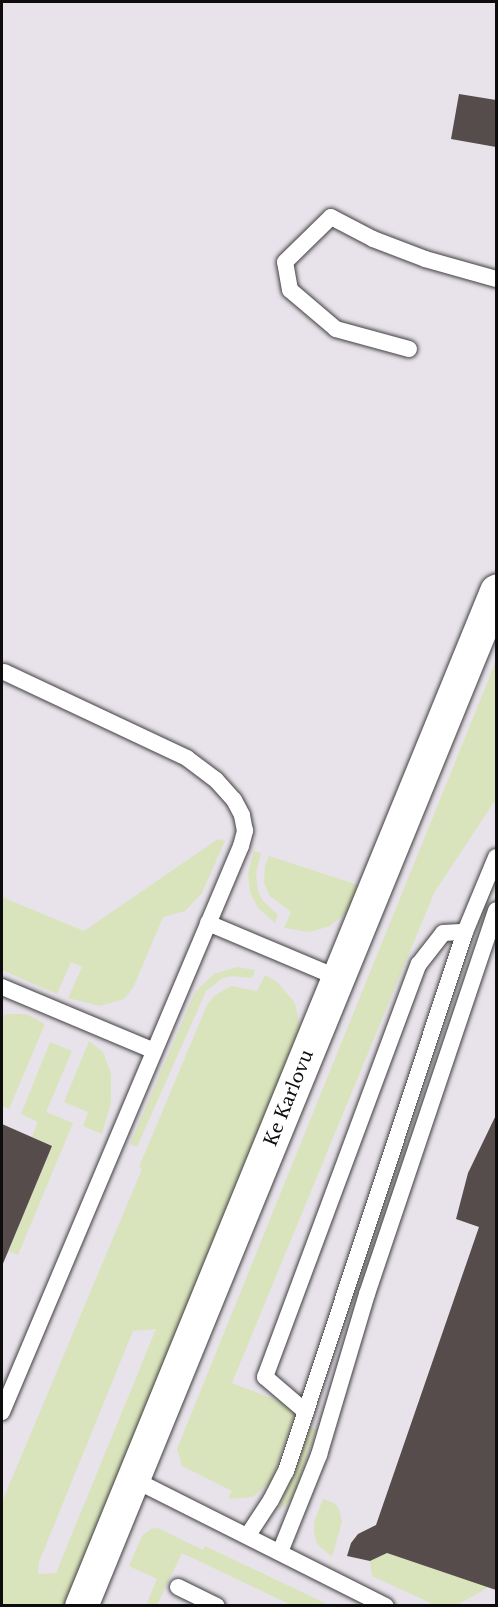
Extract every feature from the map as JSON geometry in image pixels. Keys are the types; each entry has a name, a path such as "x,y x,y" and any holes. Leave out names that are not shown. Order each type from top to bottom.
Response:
{"street":[{"name":"Ke Karlovu","path":"81,1605 496,591"}],"lane":[{"path":"409,349 336,329 290,290 285,262 331,217 373,239 415,255 496,279"},
{"path":"2,1412 243,841 245,831 242,815 234,800 216,780 188,758 4,672"},
{"path":"248,1535 271,1500 286,1471 334,1320 465,932 496,857"},
{"path":"280,1552 320,1455 370,1283 496,910"},
{"path":"208,923 338,978"},
{"path":"306,1412 265,1377 419,964 442,933 465,932"},
{"path":"2,987 154,1051"},
{"path":"133,1479 386,1605"},
{"path":"178,1587 218,1605"}],"shaded area":[{"path":"2,2 496,2 496,1606 2,1606"}],"green space":[{"path":"496,661 496,799 434,893 232,1383 286,1404 294,1410 294,1416 272,1480 253,1497 228,1499 232,1491 182,1466 177,1449"},
{"path":"218,839 225,841 202,893 185,911 163,917 133,988 124,999 100,1006 68,998 82,967 71,962 57,994 2,970 2,897 84,931"},
{"path":"254,851 261,853 256,873 258,892 263,901 278,915 275,923 258,908 250,892 248,873"},
{"path":"269,856 361,886 349,910 330,926 310,932 284,928 291,912 270,896 264,883 265,866"},
{"path":"237,967 255,970 252,978 231,976 221,979 206,991 137,1147 130,1144 195,992 214,974"},
{"path":"265,975 277,982 295,1003 300,1027 71,1605 2,1606 2,1502 142,1169 139,1167 207,1005 214,996 231,986 257,991","holes":["156,1329 56,1573 38,1574 39,1562 133,1331"]},
{"path":"26,1014 45,1024 9,1109 2,1106 2,1015"},
{"path":"89,1041 103,1052 111,1073 111,1103 102,1134 83,1126 88,1112 64,1102"},
{"path":"50,1042 72,1051 46,1112 73,1123 18,1255 8,1251 52,1146 32,1137 38,1122 21,1114"},
{"path":"311,1427 316,1430 296,1490 292,1499 278,1511"},
{"path":"323,1499 334,1503 339,1509 342,1522 332,1557 317,1544 314,1532 314,1522"},
{"path":"158,1528 203,1550 205,1546 329,1605 291,1605 182,1553 157,1605 146,1605 157,1579 129,1566 142,1536 151,1529"},
{"path":"387,1553 489,1587 457,1605 435,1605 372,1576 370,1561"}],"building":[{"path":"459,94 496,100 496,147 451,139"},
{"path":"496,1115 496,1590 387,1553 370,1561 347,1556 351,1543 358,1534 376,1525 479,1227 456,1219 468,1173"},
{"path":"2,1124 52,1146 2,1266"}]}
